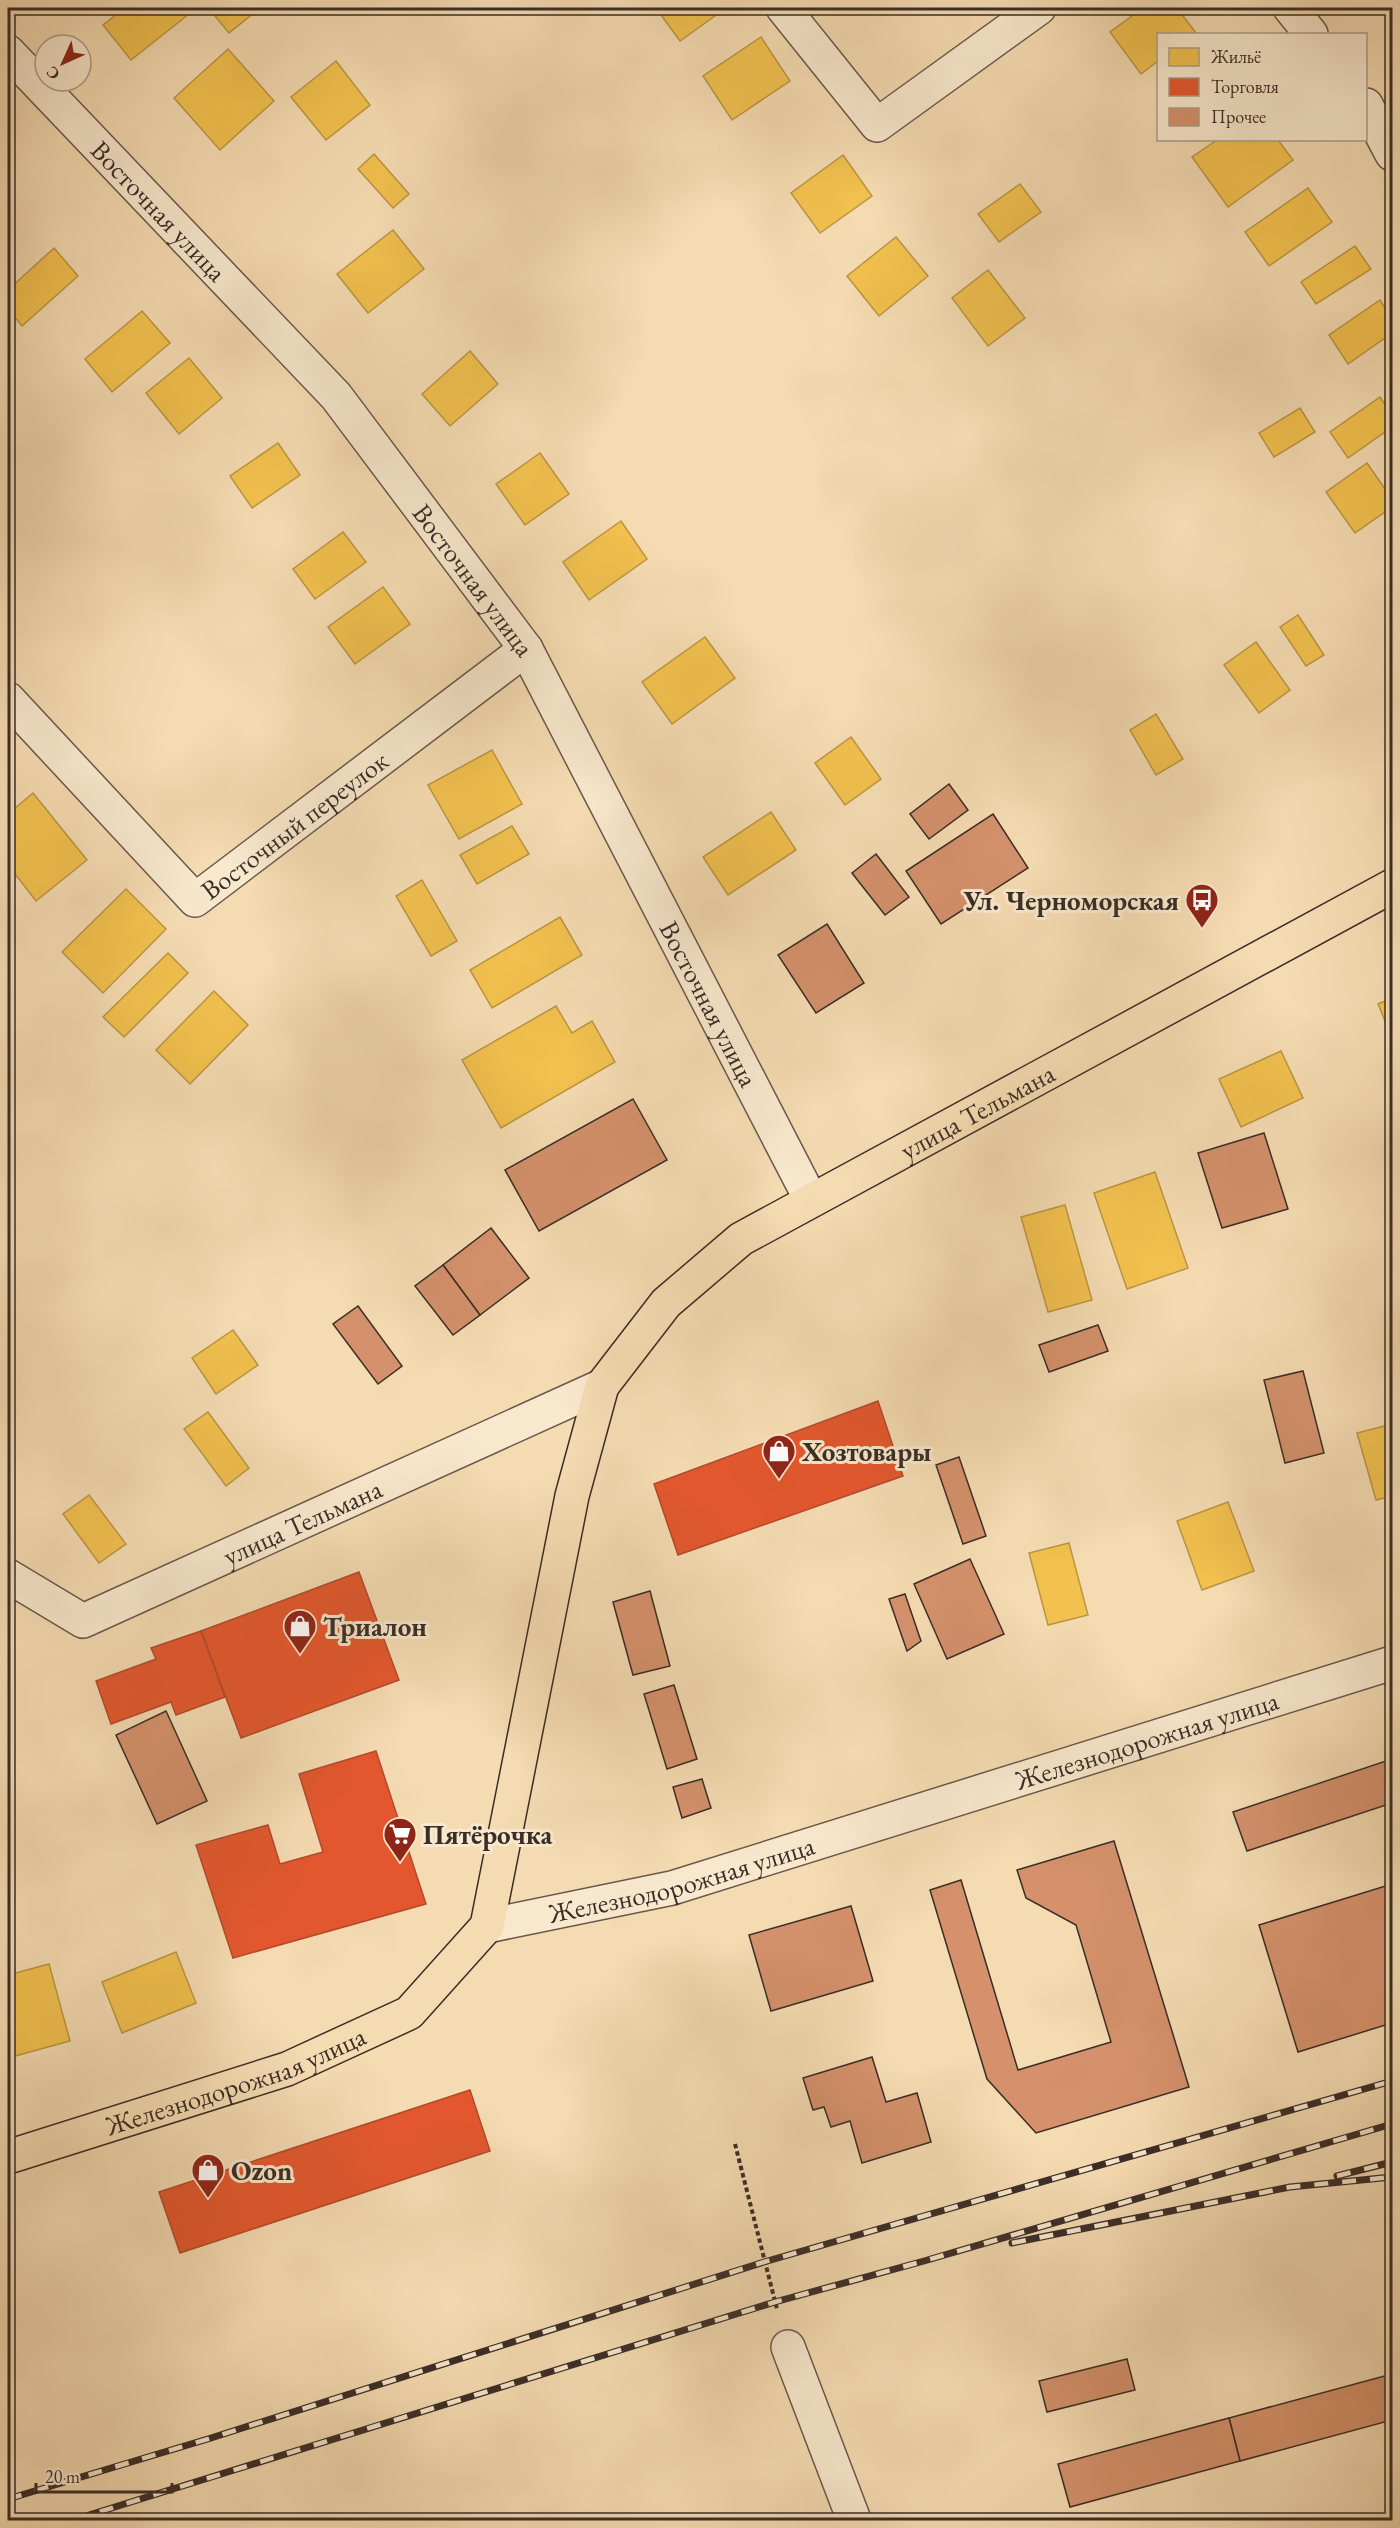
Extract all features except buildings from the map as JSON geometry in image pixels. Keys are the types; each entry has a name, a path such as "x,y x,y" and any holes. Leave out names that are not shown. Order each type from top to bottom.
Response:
{"main road":[{"name":"улица Тельмана","path":"487,1926 572,1496 602,1386 666,1303 741,1239 1392,886"},
{"name":"Железнодорожная улица","path":"8,2157 287,2069 409,2013 487,1926"}],"street":[{"path":"783,8 877,125 1039,8"},
{"path":"1290,8 1310,33"},
{"name":"Восточная улица","path":"8,52 336,396 526,649 811,1200"},
{"path":"1367,109 1392,154"},
{"name":"Восточный переулок","path":"8,699 195,900 526,649"},
{"name":"улица Тельмана","path":"8,1576 83,1621 602,1386"},
{"name":"Железнодорожная улица","path":"487,1926 672,1888 1392,1663"},
{"path":"788,2347 854,2520"}],"path":[{"path":"735,2144 788,2347"}],"railway":[{"path":"8,2499 211,2438 764,2262 1392,2081"},
{"path":"73,2520 775,2302 924,2261 1392,2124"},
{"path":"1337,2176 1392,2162"},
{"path":"1012,2243 1290,2187 1392,2177"}],"place":[{"name":"Ул. Черноморская","path":"1202,929"},
{"name":"Хозтовары","path":"779,1480"},
{"name":"Триалон","path":"300,1655"},
{"name":"Пятёрочка","path":"400,1863"},
{"name":"Ozon","path":"208,2199"}]}
